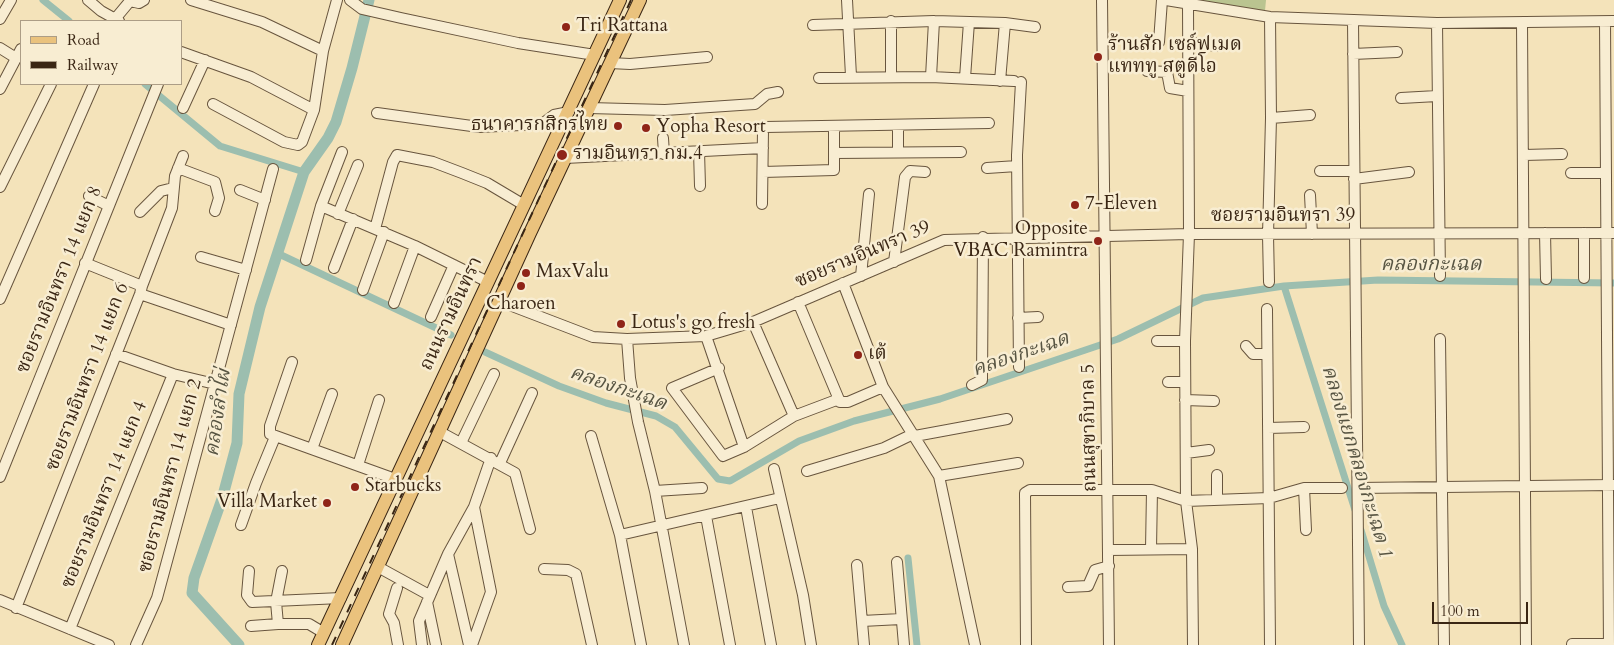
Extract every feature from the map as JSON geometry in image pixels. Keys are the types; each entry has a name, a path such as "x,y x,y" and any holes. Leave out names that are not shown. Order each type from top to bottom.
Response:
{"main road":[{"name":"ถนนรามอินทรา","path":"318,645 620,0"},
{"name":"ถนนรามอินทรา","path":"342,645 565,158 640,0"},
{"path":"330,620 349,629"}],"street":[{"path":"0,19 10,0"},
{"path":"88,0 117,20 130,1 139,3 144,0"},
{"path":"191,0 262,22 323,51"},
{"path":"213,104 291,145 298,145 302,142 314,110 323,51 337,0"},
{"path":"350,0 367,10 518,43 595,55"},
{"path":"847,0 851,76"},
{"name":"ถนนสุขาภิบาล 5","path":"1102,0 1109,489 1108,645"},
{"path":"1159,42 1164,0 1270,17 1437,23 1610,22 1606,173 1610,233 1607,278 1611,485 1609,645 1572,644"},
{"path":"1188,4 1189,234 1185,298 1185,400 1186,500 1192,549 1193,645"},
{"path":"1269,282 1270,17"},
{"path":"1353,20 1359,645"},
{"path":"891,21 891,76"},
{"path":"812,25 934,21 1005,23 1036,27"},
{"path":"931,77 934,21"},
{"path":"965,78 969,22"},
{"path":"1000,81 1005,23"},
{"path":"1437,23 1440,276"},
{"path":"1522,23 1526,645"},
{"path":"1188,42 1217,46"},
{"path":"0,48 19,53 0,89"},
{"path":"182,52 258,80 314,110"},
{"path":"1353,54 1397,52"},
{"path":"610,63 630,64 707,57"},
{"path":"183,108 205,60"},
{"path":"1147,71 1166,72 1170,88 1188,91"},
{"path":"819,78 891,76 1018,82 1019,368"},
{"path":"0,187 51,85"},
{"path":"0,299 94,85"},
{"name":"ซอยรามอินทรา 14 แยก 8","path":"0,477 156,89"},
{"path":"589,108 665,110 755,104 767,94 778,92"},
{"path":"1400,98 1437,96"},
{"path":"377,113 479,127 542,124 554,115 569,112"},
{"path":"1271,118 1310,115"},
{"path":"762,204 763,130 766,127 989,124"},
{"path":"898,126 898,152"},
{"path":"763,172 834,170 834,127"},
{"path":"663,138 664,154"},
{"path":"565,158 763,148"},
{"path":"699,151 700,186"},
{"path":"306,260 321,206 342,152"},
{"path":"834,153 961,152"},
{"path":"1524,155 1562,154"},
{"path":"362,290 379,231 393,162 397,155 433,162 462,173 487,183 524,205"},
{"name":"ซอยรามอินทรา 14 แยก 6","path":"16,608 172,208 178,168 183,156"},
{"path":"338,214 358,165"},
{"path":"987,168 1017,166"},
{"path":"178,168 215,182 219,198 215,211"},
{"name":"ซอยรามอินทรา 14 แยก 2","path":"136,645 157,598 273,169"},
{"path":"894,262 905,177 910,171 925,172"},
{"path":"1320,171 1353,175 1409,172"},
{"path":"1571,173 1606,173"},
{"path":"140,212 161,191 174,188"},
{"path":"240,190 264,200"},
{"path":"862,276 869,194"},
{"path":"1310,195 1312,234"},
{"path":"89,196 109,206"},
{"path":"321,206 415,246 488,282"},
{"path":"334,268 353,219"},
{"path":"1584,233 1584,278"},
{"name":"ซอยรามอินทรา 39","path":"499,301 593,337 626,339 706,336 752,322 944,240 983,237 1189,234 1610,233"},
{"path":"1545,234 1546,279"},
{"path":"972,385 982,380 983,237"},
{"path":"394,303 415,246"},
{"path":"201,257 246,270"},
{"path":"86,263 141,290 230,325"},
{"path":"431,317 454,266"},
{"path":"843,283 883,387 939,476 975,645"},
{"path":"798,302 840,402 848,402 883,387"},
{"path":"1267,309 1270,645"},
{"path":"1018,318 1038,317"},
{"path":"752,322 794,416"},
{"path":"706,336 719,368 744,447"},
{"path":"626,339 638,422 662,526 684,645"},
{"path":"1440,339 1444,645"},
{"path":"1157,342 1185,341"},
{"path":"1246,346 1253,354 1268,354"},
{"path":"116,354 173,374 215,384"},
{"path":"292,362 269,430 275,437 395,479"},
{"path":"719,368 672,388 721,455 727,456 744,447 794,416 838,399"},
{"name":"ซอยรามอินทรา 14 แยก 4","path":"70,629 173,374"},
{"path":"461,443 494,374"},
{"path":"1168,382 1185,382"},
{"path":"312,449 332,394"},
{"path":"422,645 418,625 428,599 448,554 474,507 495,461 532,394"},
{"path":"358,465 379,400"},
{"path":"1185,400 1214,400"},
{"path":"807,472 884,448 914,435 1007,418"},
{"path":"1268,428 1304,427"},
{"path":"440,432 515,473 530,529"},
{"path":"591,436 620,535 641,645"},
{"path":"241,525 256,482 275,437"},
{"path":"1186,453 1209,450"},
{"path":"939,476 1018,463"},
{"path":"774,469 799,578 811,645"},
{"path":"1217,475 1217,500"},
{"path":"1358,493 1442,486 1611,485"},
{"path":"654,491 702,488"},
{"path":"1026,645 1025,493 1030,490 1152,490 1186,500 1217,500 1269,498 1304,488 1342,488"},
{"path":"1304,488 1306,530"},
{"path":"1151,549 1152,490"},
{"path":"620,535 780,498"},
{"path":"471,645 490,592 474,507"},
{"path":"746,507 771,645"},
{"path":"706,516 730,645"},
{"path":"1108,550 1192,549"},
{"path":"448,554 471,645"},
{"path":"897,562 904,645"},
{"path":"857,565 864,645"},
{"path":"1068,587 1088,586 1095,570 1108,566"},
{"path":"378,567 428,599 436,645"},
{"path":"544,570 568,570 576,574 592,645"},
{"path":"249,571 248,600 252,602 341,598"},
{"path":"278,624 276,602 282,571"},
{"path":"397,588 389,614 394,623 398,645"},
{"path":"0,600 109,645"},
{"path":"862,621 902,619"},
{"path":"251,626 309,624 324,633"}],"green space":[{"path":"1181,0 1266,0 1265,11"}],"waterway":[{"path":"43,0 68,20"},
{"name":"คลองลำไผ่","path":"239,645 192,593 194,578 222,499 237,443 239,394 260,307 304,172 328,138 336,122 369,0"},
{"path":"146,85 220,146 304,172"},
{"name":"คลองกะเฉด","path":"279,254 451,335"},
{"name":"คลองกะเฉด","path":"485,352 559,386 606,403 656,416 675,427 718,479 730,481 799,441 854,421 940,399 1118,339 1203,298 1284,286 1378,280 1614,283"},
{"name":"คลองแยกคลองกะเฉด 1","path":"1284,286 1355,510"},
{"name":"คลองแยกคลองกะเฉด 1","path":"1361,530 1384,606 1402,645"},
{"path":"908,558 917,645"}],"railway":[{"path":"332,645 631,0"}],"place":[{"name":"Tri Rattana","path":"566,27"},
{"name":"ร้านสัก เซล์ฟเมด แทททู สตูดีโอ","path":"1098,57"},
{"name":"ธนาคารกสิกรไทย","path":"618,126"},
{"name":"Yopha Resort","path":"646,128"},
{"name":"รามอินทรา กม.4","path":"562,155"},
{"name":"7-Eleven","path":"1075,205"},
{"name":"Opposite VBAC Ramintra","path":"1098,241"},
{"name":"MaxValu","path":"526,273"},
{"name":"Charoen","path":"521,286"},
{"name":"Lotus's go fresh","path":"621,324"},
{"name":"เต้","path":"858,355"},
{"name":"Starbucks","path":"355,487"},
{"name":"Villa Market","path":"327,503"}]}
